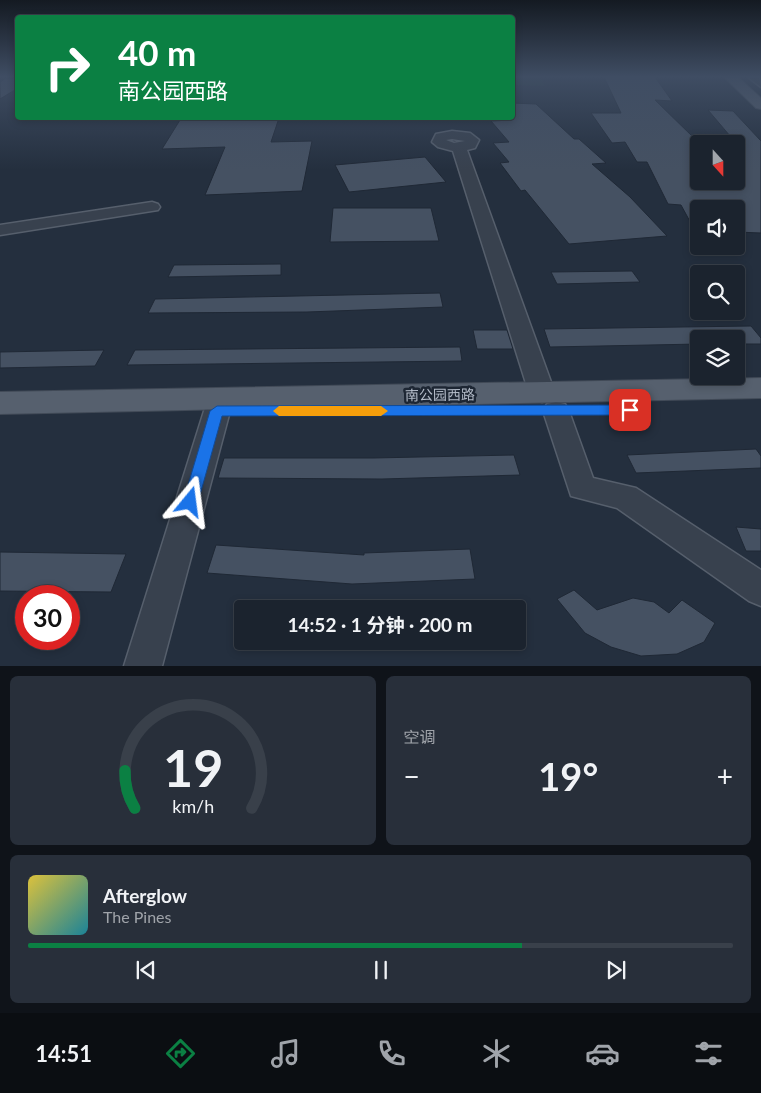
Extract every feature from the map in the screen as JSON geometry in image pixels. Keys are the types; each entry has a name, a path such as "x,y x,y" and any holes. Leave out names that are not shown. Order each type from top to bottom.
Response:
{"main road":[{"name":"南公园西路","path":"0,416 549,402 761,388"},
{"name":"南公园西路","path":"0,403 549,402 761,408"}],"street":[{"path":"459,147 549,402 582,488 625,497 761,590"},
{"path":"0,230 152,207"},
{"path":"143,666 217,411"}],"building":[{"path":"515,108 540,108 574,139 579,139 606,163 592,164 630,197 667,236 569,244 525,190 521,191 500,163 509,162 493,143 509,142 491,121 515,120"},
{"path":"619,108 663,108 691,135 690,190 745,190 745,135 729,135 708,110 733,111 761,141 761,233 745,232 745,200 690,200 690,222 681,205 668,204 647,162 637,162 625,142 612,143 591,113 621,113"},
{"path":"180,120 278,120 271,142 312,141 302,191 205,195 225,147 162,149"},
{"path":"425,157 446,182 349,192 335,165"},
{"path":"333,208 431,208 439,241 330,242"},
{"path":"281,264 281,275 168,277 174,265"},
{"path":"632,271 640,282 557,284 551,272"},
{"path":"440,293 443,307 307,312 148,313 155,299"},
{"path":"751,326 761,338 761,344 745,344 745,330 690,330 690,344 550,347 544,329"},
{"path":"473,330 507,330 513,349 477,349"},
{"path":"460,347 462,361 127,365 135,350"},
{"path":"104,350 95,366 0,368 0,352"},
{"path":"756,449 761,456 761,468 636,473 627,455"},
{"path":"514,455 520,475 382,479 218,478 224,458 373,458"},
{"path":"736,527 761,529 761,551 746,551"},
{"path":"216,545 364,555 364,553 470,549 475,579 352,584 207,573"},
{"path":"0,552 126,554 111,592 80,592 80,585 15,585 15,591 0,591"},
{"path":"574,590 597,610 633,598 654,602 669,613 682,600 715,623 704,642 677,654 641,656 611,647 585,633 557,599"}],"slow traffic":[{"path":"279,411 381,411"}],"route":[{"path":"190,502 217,411 630,410"}]}
